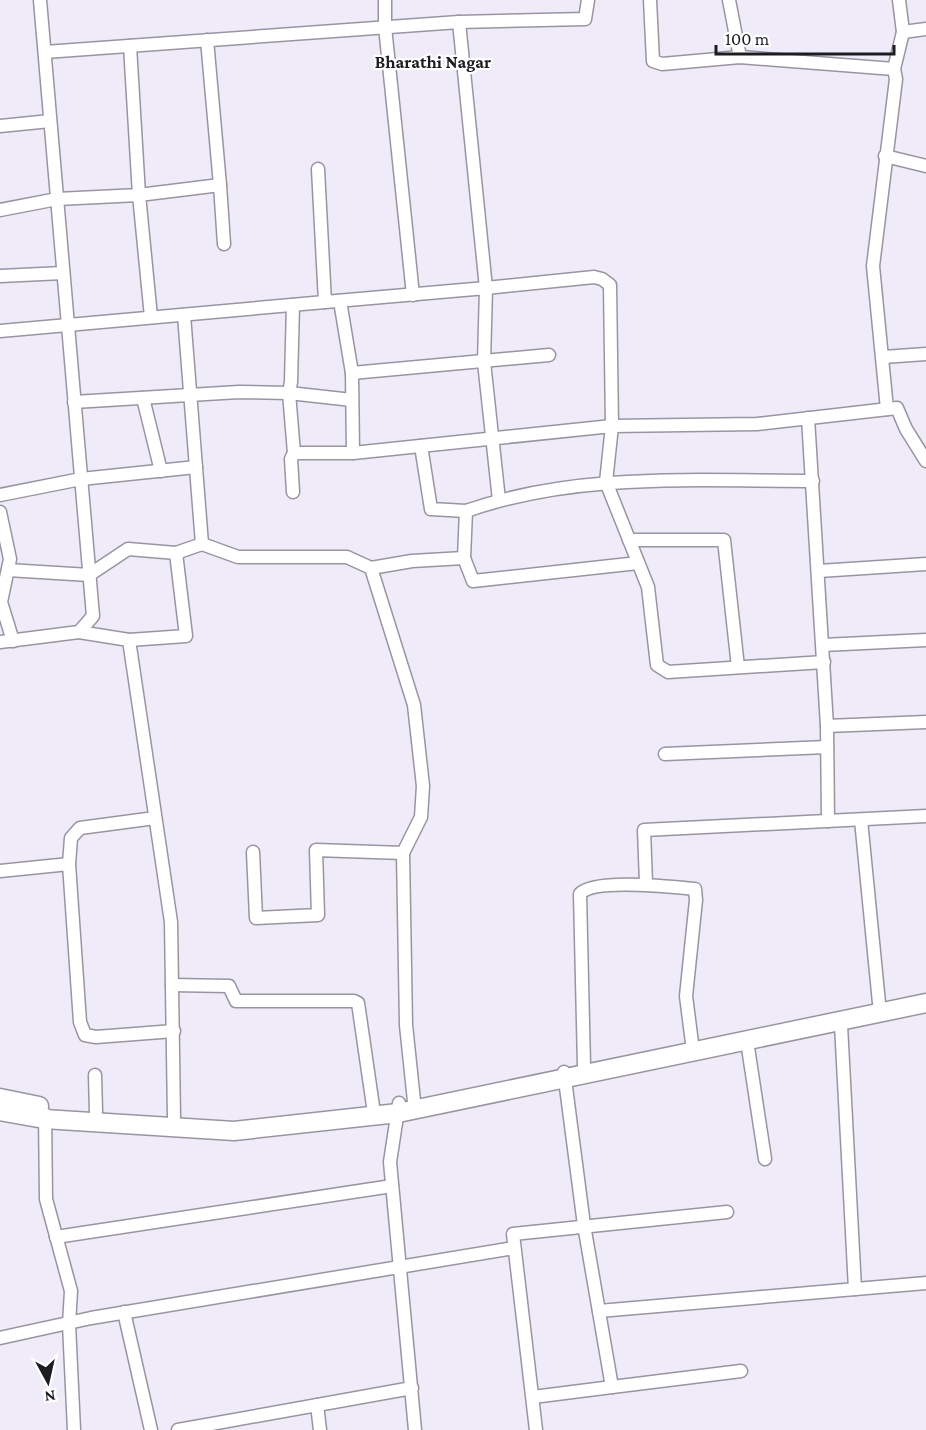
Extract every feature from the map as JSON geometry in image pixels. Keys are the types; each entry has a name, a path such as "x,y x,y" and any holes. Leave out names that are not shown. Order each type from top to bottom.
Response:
{"main road":[{"path":"564,1075 584,1066 926,994"},
{"path":"0,1111 45,1113 234,1131 404,1106 747,1041 926,1003"},
{"path":"0,1098 45,1113 96,1112 174,1118 265,1116 373,1106 404,1106"}],"street":[{"path":"40,0 93,616 79,632"},
{"path":"385,0 385,27 412,295"},
{"path":"45,52 459,22 585,19 588,0"},
{"path":"650,0 653,61 662,64 740,57 894,69"},
{"path":"729,0 740,57"},
{"path":"887,409 873,266 879,233 885,156 896,79 894,69 903,32 899,0"},
{"path":"459,22 486,288 484,362 490,438 499,500"},
{"path":"903,32 926,29"},
{"path":"207,40 224,244"},
{"path":"130,46 139,195 151,317"},
{"path":"0,126 50,121"},
{"path":"885,156 926,166"},
{"path":"318,169 325,302"},
{"path":"0,210 57,199 139,195 220,185"},
{"path":"0,276 63,273"},
{"path":"0,331 594,277 602,279 610,285 612,426 606,482 648,586 657,665 668,672 824,662"},
{"path":"340,301 352,373 353,453"},
{"path":"293,305 291,382 288,393 294,453 291,459 293,492"},
{"path":"184,315 202,544"},
{"path":"352,373 549,354"},
{"path":"883,357 926,354"},
{"path":"74,402 239,392 288,393 352,400"},
{"path":"143,398 161,471"},
{"path":"294,453 353,453 612,426 757,424 897,408 906,429 926,461"},
{"path":"808,418 824,662 828,821"},
{"path":"421,446 431,509 466,511 499,500 606,482 813,481"},
{"path":"0,495 81,479 196,467"},
{"path":"466,511 464,558 473,581 638,562"},
{"path":"0,512 10,559 1,602 6,641 79,632 129,640 186,636 176,552"},
{"path":"629,540 724,540 738,667"},
{"path":"8,570 89,575 128,549 176,552 202,544 238,557 347,557 371,568 412,561 464,558"},
{"path":"819,571 926,564"},
{"path":"371,568 414,705 423,786 421,817 403,853 406,1025 404,1106 390,1162 415,1430"},
{"path":"129,640 171,922 174,1118"},
{"path":"823,645 926,640"},
{"path":"827,726 926,722"},
{"path":"665,754 827,747"},
{"path":"646,883 644,830 926,816"},
{"path":"155,818 80,828 71,838 69,864 82,1030 85,1035 96,1037 174,1030"},
{"path":"861,820 879,1003"},
{"path":"253,852 256,918 318,915 316,850 403,853"},
{"path":"0,871 69,864"},
{"path":"584,1066 580,894 582,890 646,883 695,889 696,900 686,996 692,1043"},
{"path":"172,984 229,986 236,1001 354,1001 358,1003 373,1106"},
{"path":"841,1025 855,1289"},
{"path":"747,1041 765,1159"},
{"path":"95,1075 96,1112"},
{"path":"564,1075 584,1225 612,1387"},
{"path":"45,1113 46,1199 71,1290 69,1324 74,1430"},
{"path":"57,1237 392,1186"},
{"path":"537,1430 513,1234 727,1212"},
{"path":"0,1338 124,1312 514,1248"},
{"path":"599,1311 926,1282"},
{"path":"124,1312 152,1430"},
{"path":"532,1397 741,1371"},
{"path":"178,1430 412,1388"},
{"path":"317,1405 320,1430"}],"district":[{"name":"Bharathi Nagar","path":"433,62"}]}
